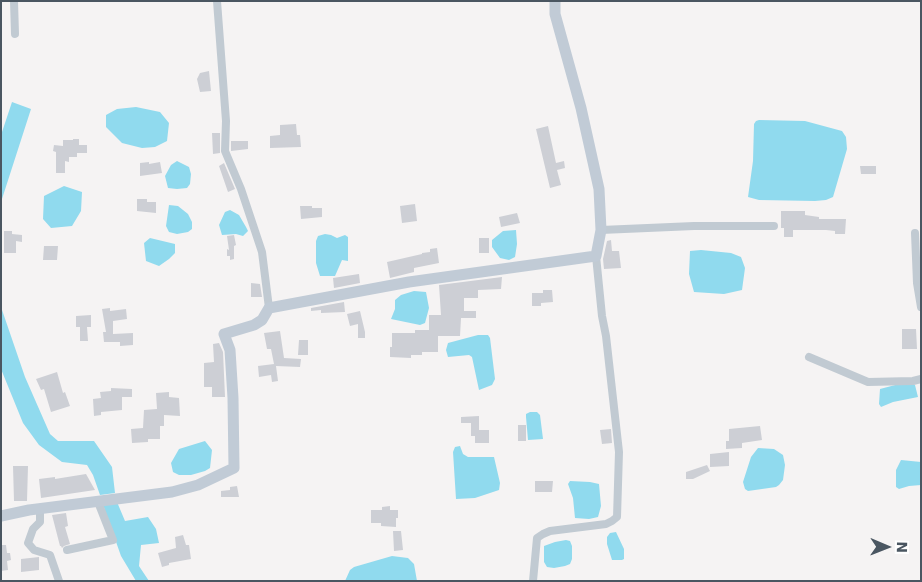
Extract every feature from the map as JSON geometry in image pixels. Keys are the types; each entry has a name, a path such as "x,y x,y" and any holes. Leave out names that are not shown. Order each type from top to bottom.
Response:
{"street":[{"path":"14,1 15,34"},
{"path":"1,516 38,509 172,492 198,485 234,468 230,350 224,334 254,325 262,320 269,308 262,252 241,189 225,151 226,121 216,1"},
{"path":"533,581 537,538 550,531 606,524 618,517 619,452 596,256 601,230 599,189 581,108 554,14 555,1"},
{"path":"601,230 694,226 774,226"},
{"path":"915,233 917,283 921,307"},
{"path":"269,308 410,282 596,256"},
{"path":"810,357 868,382 913,382 921,379"},
{"path":"67,550 113,540 98,502"},
{"path":"38,509 40,522 33,529 28,543 34,550 50,555 60,581"}],"water":[{"path":"12,102 31,109 1,202 1,135"},
{"path":"136,107 160,112 169,123 167,141 155,147 142,148 122,143 106,127 106,115 117,109"},
{"path":"759,120 805,121 842,131 846,137 847,149 833,197 815,201 759,200 748,197 753,161 754,124"},
{"path":"177,161 189,167 191,174 190,184 187,188 168,188 165,176 171,165"},
{"path":"64,186 82,192 81,211 72,226 51,228 43,219 44,196"},
{"path":"169,205 178,206 188,214 192,222 192,229 188,232 177,234 169,232 166,226"},
{"path":"230,210 239,215 248,231 243,236 236,234 222,235 219,225 225,212"},
{"path":"516,230 517,244 515,257 509,260 500,258 492,247 492,240 503,231"},
{"path":"325,234 337,238 345,235 348,237 348,261 342,260 335,276 320,276 316,263 316,241 318,236"},
{"path":"150,238 175,244 175,253 159,266 146,261 144,243"},
{"path":"701,250 731,253 741,257 745,268 742,290 724,294 694,292 689,274 690,251"},
{"path":"414,291 426,292 429,308 425,323 420,325 391,319 395,309 395,300 401,295"},
{"path":"1,307 25,377 50,434 58,441 94,441 112,467 115,493 100,495 93,475 87,465 62,462 39,445 23,423 1,369"},
{"path":"478,335 488,335 490,338 495,379 492,385 479,390 472,357 469,355 448,357 446,350 448,343"},
{"path":"899,384 915,385 918,397 893,402 881,407 879,404 880,389"},
{"path":"537,412 540,415 543,439 528,440 526,414"},
{"path":"205,441 212,450 210,468 191,475 179,475 173,472 171,463 179,449"},
{"path":"460,446 463,454 468,457 494,457 500,483 499,490 475,498 456,499 453,452 455,447"},
{"path":"758,448 774,449 783,455 785,465 783,480 776,487 748,491 745,489 743,482 751,457"},
{"path":"901,460 921,462 921,485 899,489 896,487 896,470"},
{"path":"570,481 599,484 601,506 598,517 589,519 575,518 573,498 568,484"},
{"path":"117,502 125,521 148,517 156,529 159,543 141,545 139,566 149,581 136,581 121,556 103,505"},
{"path":"616,532 624,549 624,559 622,560 612,560 607,544 607,537 610,533"},
{"path":"566,540 570,541 572,546 570,564 554,568 547,567 544,562 544,546"},
{"path":"392,556 408,558 414,564 417,581 345,581 350,570 354,567"}],"building":[{"path":"209,71 211,91 200,92 197,79 200,73"},
{"path":"296,124 297,135 300,135 301,147 270,148 270,136 280,135 280,125"},
{"path":"548,126 556,163 564,161 565,168 557,170 561,185 550,188 536,129"},
{"path":"212,133 220,133 220,153 213,154"},
{"path":"79,139 79,145 87,145 87,153 77,153 77,157 69,157 69,162 65,161 65,173 56,173 54,145 63,146 63,140"},
{"path":"231,141 248,141 248,149 231,151"},
{"path":"149,162 149,164 160,162 162,173 140,176 140,163"},
{"path":"224,163 235,189 228,192 219,166"},
{"path":"860,166 876,166 876,174 861,174"},
{"path":"137,199 147,199 147,202 156,202 156,213 137,211"},
{"path":"415,204 417,221 402,223 400,206"},
{"path":"300,206 322,208 322,217 301,219"},
{"path":"781,211 805,211 805,215 819,217 819,219 846,219 845,234 835,234 835,231 826,230 793,230 793,237 784,237 784,228 781,228"},
{"path":"517,213 520,223 501,227 499,217"},
{"path":"4,231 12,231 12,234 22,235 22,242 16,241 16,253 4,253"},
{"path":"234,235 236,245 234,246 234,259 230,260 230,256 227,256 227,249 229,250 227,236"},
{"path":"479,238 489,238 489,253 479,253"},
{"path":"611,240 612,251 619,251 621,268 604,269 603,259 607,241"},
{"path":"44,246 58,246 57,260 43,260"},
{"path":"437,248 439,263 414,268 414,272 390,278 387,262 430,252 430,249"},
{"path":"359,274 360,283 334,288 333,278"},
{"path":"502,277 501,289 478,290 478,298 464,298 464,311 476,311 476,318 461,318 460,336 438,336 438,352 422,352 422,355 411,355 411,358 390,357 392,333 415,333 415,330 429,330 429,315 441,315 439,285"},
{"path":"251,283 260,284 262,297 251,297"},
{"path":"543,290 552,290 553,302 541,303 541,306 532,306 532,293 543,293"},
{"path":"344,302 345,312 321,313 321,310 311,311 311,308"},
{"path":"110,308 110,311 126,309 127,319 113,321 113,334 133,333 133,345 120,346 120,342 104,342 103,332 106,332 102,309"},
{"path":"360,311 365,338 358,338 358,324 350,326 347,314"},
{"path":"91,315 91,327 87,327 88,341 80,341 80,327 76,327 76,316"},
{"path":"902,329 916,329 917,349 902,349"},
{"path":"280,331 284,358 301,359 300,367 276,366 278,381 272,382 271,375 259,377 258,366 274,364 271,349 267,349 264,333"},
{"path":"299,340 308,340 308,355 298,355"},
{"path":"219,343 223,352 225,397 212,397 212,387 204,387 204,363 214,362 213,344"},
{"path":"57,372 63,393 65,392 70,406 51,412 44,389 41,390 36,379"},
{"path":"111,388 132,389 132,397 122,397 122,410 101,412 101,415 94,416 93,399 101,398 100,392 111,391"},
{"path":"169,392 169,397 179,398 180,416 164,415 164,426 160,426 160,439 148,439 148,442 132,443 131,429 143,428 144,410 157,409 156,393"},
{"path":"479,416 479,430 489,430 489,443 475,443 475,436 471,436 471,423 461,423 461,417"},
{"path":"518,425 526,425 526,441 518,441"},
{"path":"760,426 762,440 742,443 742,448 726,449 726,441 729,441 729,429"},
{"path":"611,429 612,443 602,444 600,430"},
{"path":"729,452 729,466 710,467 710,454"},
{"path":"707,465 710,471 693,479 686,479 686,472"},
{"path":"13,466 28,466 27,501 14,501"},
{"path":"86,474 95,490 41,498 39,479 55,477 55,479"},
{"path":"535,481 553,481 552,492 535,492"},
{"path":"237,486 239,497 221,497 221,491 230,490 230,487"},
{"path":"390,506 390,510 398,510 396,527 381,526 381,523 371,523 371,510 382,510 382,507"},
{"path":"66,513 68,526 65,527 70,544 62,548 52,515"},
{"path":"393,531 401,531 403,550 394,551"},
{"path":"183,535 186,545 189,545 191,559 169,563 169,565 162,567 158,553 176,548 175,537"},
{"path":"1,545 6,545 7,553 10,553 11,560 7,561 8,570 1,571"},
{"path":"39,557 39,570 21,572 21,559"}]}
